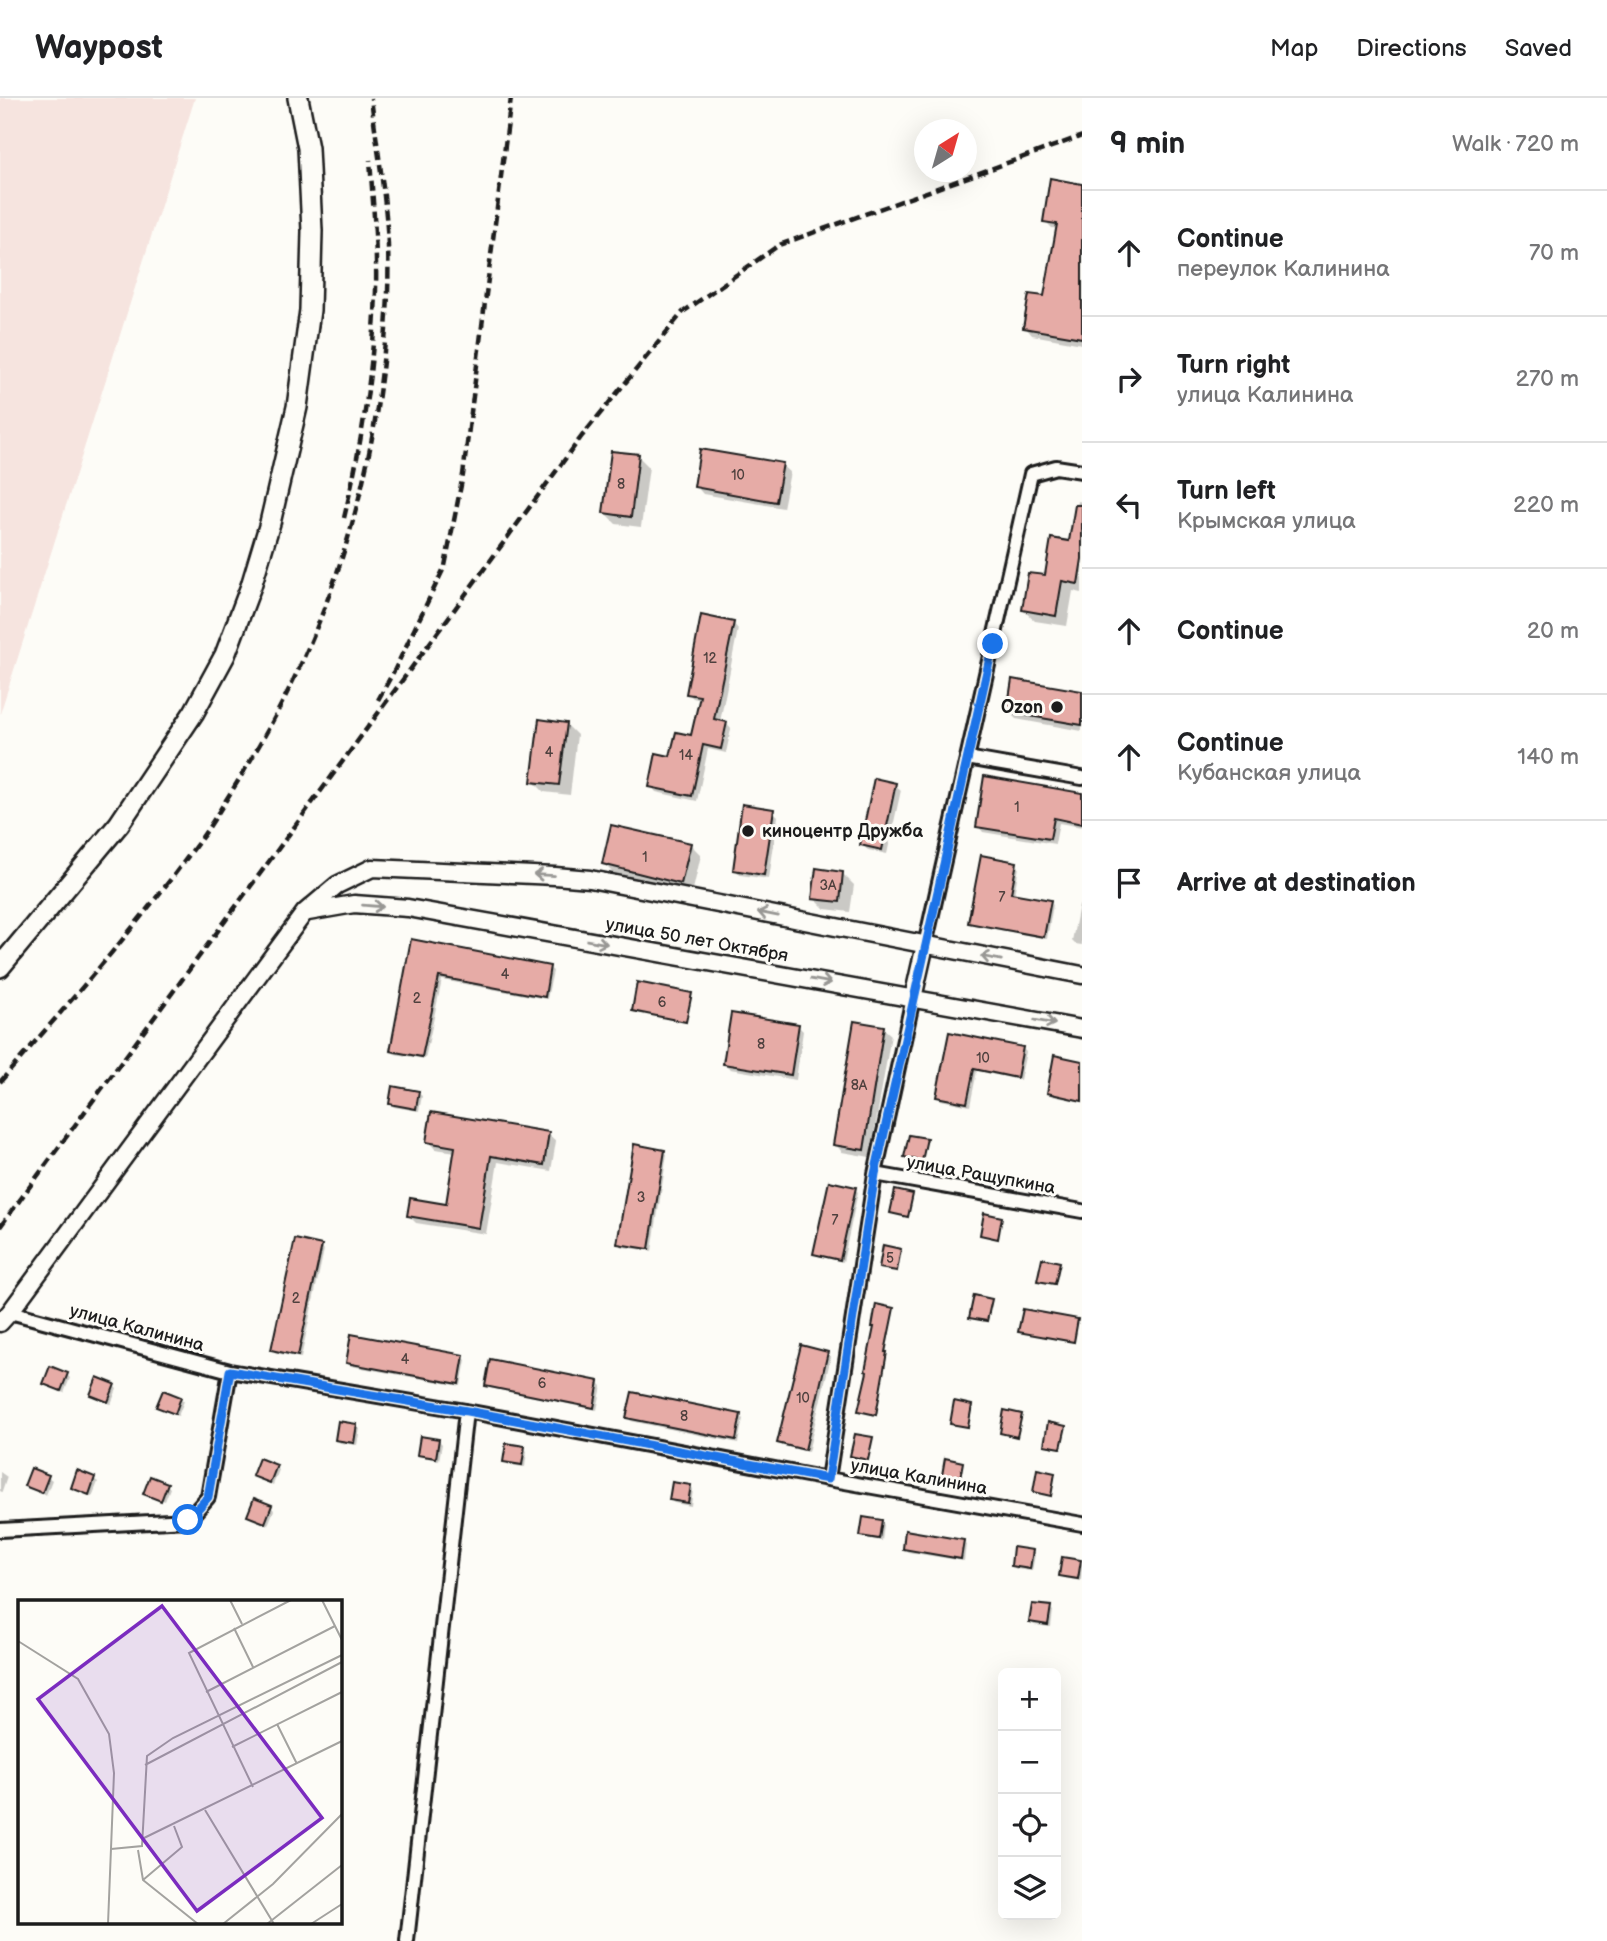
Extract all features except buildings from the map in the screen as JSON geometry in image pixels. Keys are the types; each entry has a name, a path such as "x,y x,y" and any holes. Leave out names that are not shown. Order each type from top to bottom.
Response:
{"main road":[{"path":"0,967 119,824 194,712 225,655 251,586 270,523 297,407 310,310 313,231 308,148 298,98"}],"street":[{"path":"828,1479 875,1174 1031,474 1056,467 1082,471"},
{"path":"967,758 1082,778"},
{"path":"5,1317 305,912 337,886 372,868 590,879 1082,975"},
{"name":"улица 50 лет Октября","path":"305,912 354,904 408,908 1082,1029"},
{"name":"улица Ращупкина","path":"875,1174 1082,1211"},
{"name":"улица Калинина","path":"5,1317 230,1371 467,1411 1082,1524"},
{"path":"0,1530 188,1520 208,1497 230,1371"},
{"path":"407,1941 467,1411"}],"shaded area":[{"path":"0,98 195,98 0,714"}],"railway":[{"path":"0,1082 128,933 204,834 283,702 323,612 339,566 365,471 384,356 388,246 371,98"},
{"path":"378,700 445,566 463,475 511,98"},
{"path":"0,1227 582,436 683,312 779,245 1082,136"},
{"path":"344,518 366,404 373,347 376,257 370,160"}],"place":[{"name":"Ozon","path":"1057,707"},
{"name":"киноцентр Дружба","path":"748,831"}],"route":[{"path":"188,1520 208,1497 230,1371 467,1411 828,1479 875,1174 993,644"}]}
